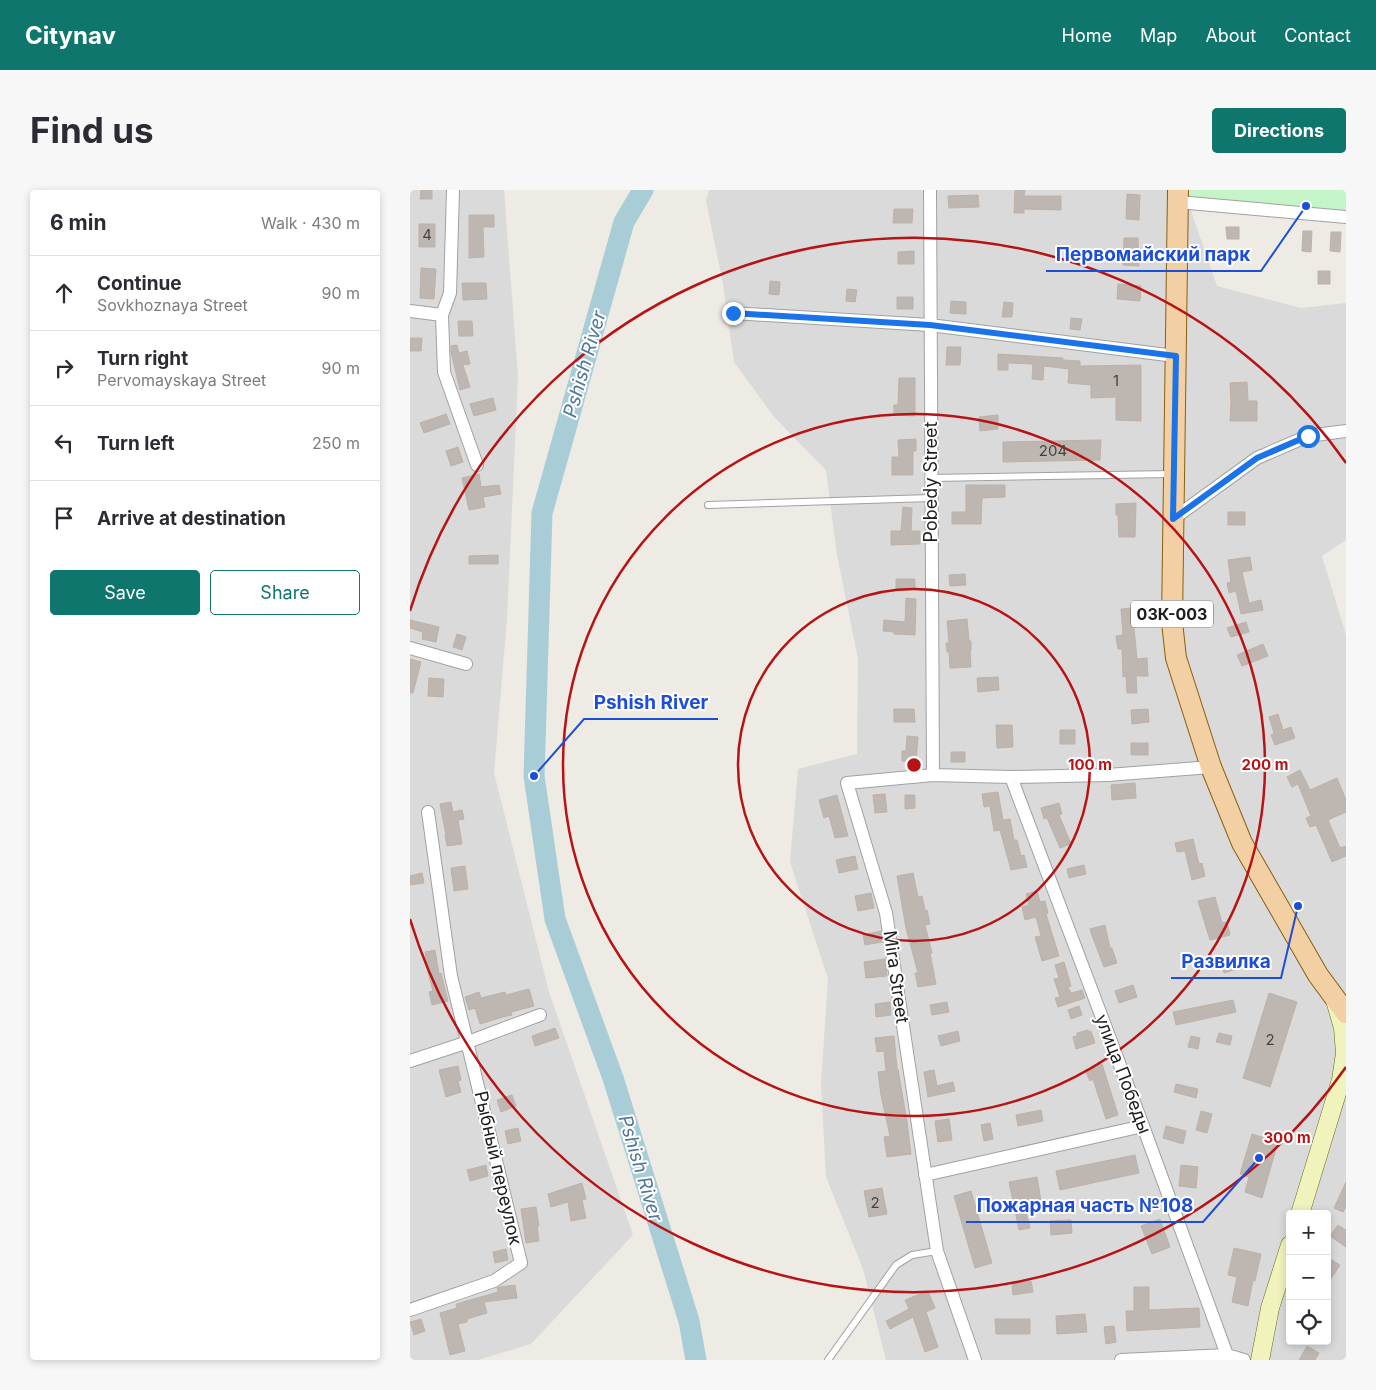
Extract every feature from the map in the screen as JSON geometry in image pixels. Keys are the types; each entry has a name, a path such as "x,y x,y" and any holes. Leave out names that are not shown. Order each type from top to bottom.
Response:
{"main road":[{"name":"03К-003","path":"1178,196 1172,622 1176,658 1211,767 1242,843 1318,975 1341,1006"},
{"path":"1301,1210 1342,1080 1345,1053 1341,1006"},
{"path":"1329,1118 1346,1107"},
{"path":"1260,1360 1270,1308 1287,1255"}],"street":[{"path":"453,190 450,293 442,315 444,372 477,465"},
{"name":"Pobedy Street","path":"930,190 933,775"},
{"path":"1178,196 1346,217"},
{"path":"410,310 442,315"},
{"path":"733,313 930,325 1176,356"},
{"path":"1173,519 1257,458 1308,436 1343,434"},
{"path":"410,648 466,664"},
{"path":"933,775 1011,777 1108,775 1211,767"},
{"name":"Mira Street","path":"933,775 847,783 886,913 937,1251 975,1360"},
{"name":"улица Победы","path":"1011,777 1227,1355"},
{"name":"Рыбный переулок","path":"410,1310 494,1281 521,1264 451,976 428,812"},
{"path":"410,1061 540,1015"},
{"path":"925,1175 1143,1126"},
{"path":"1121,1360 1227,1355 1244,1360"}],"lane":[{"path":"931,478 1173,474"},
{"path":"708,505 931,498"},
{"path":"828,1360 896,1265 912,1255 937,1251"}],"shaded area":[{"path":"410,190 504,190 518,377 507,619 494,773 549,992 633,1235 531,1344 478,1360 410,1360"},
{"path":"709,190 1186,190 1187,199 1217,286 1301,308 1346,303 1346,540 1322,556 1346,635 1346,1360 886,1360 863,1269 826,1177 821,1083 828,979 790,862 798,769 857,754 858,659 837,555 826,470 775,418 734,362 723,284 706,201"}],"green space":[{"path":"1187,190 1346,190 1346,214 1187,199"}],"building":[{"path":"421,190 432,190 432,199 420,199"},
{"path":"1015,190 1025,190 1024,196 1061,196 1061,210 1024,209 1024,213 1014,213"},
{"path":"1127,194 1140,195 1139,220 1126,219"},
{"path":"978,195 979,207 949,208 948,196"},
{"path":"894,209 913,209 912,223 893,223"},
{"path":"469,215 494,215 494,227 483,227 484,257 469,258"},
{"path":"419,224 435,224 435,247 419,247"},
{"path":"1226,227 1239,227 1239,239 1227,239"},
{"path":"1303,231 1312,231 1311,252 1302,251"},
{"path":"1331,232 1341,232 1340,252 1330,251"},
{"path":"1124,238 1138,238 1139,266 1123,265"},
{"path":"914,251 914,264 898,264 898,252"},
{"path":"421,268 436,269 434,299 420,298"},
{"path":"1318,271 1330,271 1330,284 1318,284"},
{"path":"770,281 780,282 779,295 769,294"},
{"path":"462,283 486,283 487,299 463,300"},
{"path":"1118,284 1141,286 1140,301 1117,299"},
{"path":"847,289 857,290 855,302 846,301"},
{"path":"897,297 913,297 913,309 897,309"},
{"path":"951,301 966,302 966,314 950,313"},
{"path":"1004,302 1013,303 1012,317 1002,317"},
{"path":"1071,318 1082,319 1080,330 1070,329"},
{"path":"458,321 472,321 473,336 459,336"},
{"path":"410,338 422,338 421,351 410,351"},
{"path":"457,345 459,353 467,351 470,364 463,365 470,387 460,390 451,352 451,346"},
{"path":"947,347 961,347 960,365 946,365"},
{"path":"998,354 1063,358 1063,360 1080,361 1080,366 1141,365 1141,421 1116,420 1116,397 1091,398 1091,385 1068,383 1069,369 1044,366 1043,380 1032,379 1033,364 1008,363 1008,370 998,370"},
{"path":"899,378 915,378 915,416 894,415 894,405 898,405"},
{"path":"1247,382 1248,401 1257,401 1257,421 1230,421 1230,383"},
{"path":"493,398 496,410 474,416 470,404"},
{"path":"446,414 450,424 424,433 420,423"},
{"path":"998,415 998,429 980,431 979,417"},
{"path":"916,439 916,451 913,451 913,475 892,475 892,457 899,457 898,440"},
{"path":"1101,440 1100,460 1003,462 1003,442"},
{"path":"458,447 463,462 451,466 446,451"},
{"path":"479,474 481,487 499,485 501,494 483,497 485,507 469,510 462,478"},
{"path":"966,485 1005,485 1005,497 982,498 981,524 952,524 952,512 966,512"},
{"path":"1136,503 1135,537 1119,537 1116,504"},
{"path":"903,507 912,508 911,531 920,531 920,544 891,545 891,531 901,531"},
{"path":"1228,512 1245,512 1245,525 1228,525"},
{"path":"498,555 498,564 469,564 469,556"},
{"path":"1250,557 1252,570 1242,572 1249,603 1261,600 1263,610 1241,614 1236,591 1229,593 1227,583 1231,582 1228,560"},
{"path":"965,574 966,585 950,586 949,575"},
{"path":"896,579 915,579 915,589 896,589"},
{"path":"906,598 916,599 915,635 894,634 894,632 883,631 884,620 905,622"},
{"path":"1132,608 1137,659 1147,658 1148,676 1136,676 1137,693 1127,693 1126,676 1123,677 1122,649 1118,649 1116,636 1123,635 1121,609"},
{"path":"967,619 969,641 971,641 971,667 950,668 949,652 947,652 946,643 949,643 947,621"},
{"path":"410,620 439,627 436,642 422,639 423,632 410,628"},
{"path":"1246,622 1249,632 1231,637 1227,628"},
{"path":"457,634 466,637 462,650 453,647"},
{"path":"1263,644 1268,656 1242,666 1237,655"},
{"path":"410,659 421,662 413,693 410,693"},
{"path":"998,677 999,690 978,692 977,678"},
{"path":"429,678 444,679 443,697 428,696"},
{"path":"894,709 914,709 915,722 894,722"},
{"path":"1148,709 1149,722 1132,724 1131,710"},
{"path":"1278,714 1283,730 1291,727 1295,738 1275,745 1271,735 1274,733 1269,717"},
{"path":"996,725 1012,725 1013,747 997,748"},
{"path":"1060,730 1075,730 1075,744 1060,744"},
{"path":"907,736 918,737 916,762 902,761 902,751 906,751"},
{"path":"1131,743 1148,743 1148,755 1131,755"},
{"path":"951,752 965,752 965,762 951,762"},
{"path":"1300,770 1310,790 1337,778 1346,800 1346,812 1328,820 1340,848 1346,846 1346,856 1332,862 1316,825 1310,827 1306,818 1311,816 1298,784 1292,787 1287,777"},
{"path":"1135,783 1136,798 1112,800 1111,785"},
{"path":"998,792 1003,820 1010,819 1014,840 1017,840 1021,856 1024,855 1027,867 1011,870 1000,830 994,831 990,806 984,807 982,794"},
{"path":"885,794 887,812 875,813 873,795"},
{"path":"837,795 848,836 835,838 829,816 824,818 819,800"},
{"path":"905,795 915,795 915,808 905,809"},
{"path":"451,802 453,812 462,810 464,819 458,820 462,844 447,846 440,804"},
{"path":"1059,803 1062,814 1059,815 1071,844 1060,848 1047,818 1044,819 1041,808"},
{"path":"1193,839 1199,864 1202,863 1205,876 1192,880 1185,851 1177,852 1175,843"},
{"path":"855,856 858,869 839,873 836,860"},
{"path":"1084,865 1086,874 1069,878 1067,869"},
{"path":"465,866 468,889 454,891 451,868"},
{"path":"422,873 424,883 410,885 410,876"},
{"path":"913,873 918,897 922,896 930,924 925,925 932,953 930,953 936,984 918,987 915,973 918,973 906,928 897,876"},
{"path":"1037,891 1040,902 1045,901 1048,913 1046,914 1059,956 1042,961 1035,937 1041,936 1036,917 1025,920 1022,907 1029,905 1026,894"},
{"path":"871,893 874,908 858,911 855,896"},
{"path":"1215,897 1222,923 1227,922 1230,935 1210,940 1198,901"},
{"path":"1105,925 1110,948 1112,948 1117,963 1104,967 1090,929"},
{"path":"881,931 882,942 865,945 863,935"},
{"path":"435,950 439,974 441,973 448,1001 432,1005 429,992 433,991 425,952"},
{"path":"1236,957 1240,968 1224,973 1221,961"},
{"path":"885,959 887,976 866,978 864,962"},
{"path":"1064,962 1071,986 1068,987 1071,993 1082,990 1085,998 1058,1007 1055,998 1060,997 1054,979 1059,978 1055,965"},
{"path":"1133,985 1137,997 1119,1003 1115,991"},
{"path":"529,989 534,1006 511,1012 512,1015 480,1024 475,1008 469,1010 465,997 479,992 481,998 505,992 506,995"},
{"path":"1269,993 1297,1002 1270,1087 1243,1078"},
{"path":"1233,1000 1236,1012 1176,1025 1173,1012"},
{"path":"890,1002 891,1015 876,1017 875,1004"},
{"path":"947,1002 949,1012 932,1015 930,1005"},
{"path":"1079,1006 1082,1015 1071,1019 1068,1010"},
{"path":"555,1028 559,1038 535,1046 532,1036"},
{"path":"1088,1030 1089,1032 1091,1031 1095,1043 1076,1049 1073,1037 1077,1036 1077,1033"},
{"path":"958,1031 960,1041 941,1046 938,1036"},
{"path":"1219,1033 1232,1036 1230,1045 1216,1042"},
{"path":"894,1036 897,1069 911,1154 887,1157 884,1137 890,1136 878,1072 886,1071 884,1051 877,1052 875,1038"},
{"path":"1191,1036 1200,1038 1198,1049 1188,1047"},
{"path":"1102,1064 1118,1115 1106,1119 1093,1079 1090,1081 1085,1070"},
{"path":"458,1066 461,1080 458,1081 461,1092 446,1097 439,1070"},
{"path":"934,1070 937,1086 953,1082 955,1091 928,1097 924,1072"},
{"path":"1176,1084 1198,1089 1196,1098 1174,1092"},
{"path":"512,1095 516,1106 501,1112 497,1100"},
{"path":"1041,1110 1043,1121 1018,1126 1016,1115"},
{"path":"1201,1111 1212,1114 1207,1133 1196,1130"},
{"path":"949,1119 952,1140 938,1142 935,1121"},
{"path":"990,1123 993,1139 984,1141 981,1125"},
{"path":"1166,1126 1186,1131 1183,1144 1163,1138"},
{"path":"518,1128 521,1141 508,1144 505,1131"},
{"path":"1252,1134 1278,1142 1262,1198 1245,1192 1249,1177 1240,1174"},
{"path":"1135,1155 1139,1173 1060,1190 1056,1171"},
{"path":"486,1165 488,1176 470,1181 467,1170"},
{"path":"1181,1165 1198,1167 1196,1188 1179,1186"},
{"path":"1037,1177 1041,1201 1024,1204 1030,1228 1019,1230 1009,1182"},
{"path":"1346,1182 1346,1207 1343,1212 1334,1208"},
{"path":"582,1183 586,1199 582,1200 586,1218 571,1221 568,1202 551,1207 548,1194"},
{"path":"882,1188 887,1214 869,1217 864,1191"},
{"path":"971,1191 992,1263 975,1268 954,1196"},
{"path":"536,1207 539,1241 526,1243 521,1209"},
{"path":"1160,1219 1170,1247 1152,1254 1141,1226"},
{"path":"1071,1220 1072,1233 1051,1235 1050,1221"},
{"path":"1338,1225 1346,1230 1346,1247 1331,1237"},
{"path":"1234,1248 1261,1254 1248,1306 1232,1302 1237,1277 1228,1275"},
{"path":"506,1249 508,1260 495,1263 493,1252"},
{"path":"1331,1259 1340,1265 1331,1279"},
{"path":"1031,1281 1033,1292 1013,1295 1012,1284"},
{"path":"515,1285 517,1298 484,1302 487,1313 458,1324 465,1351 450,1355 440,1313 457,1308 456,1304 498,1292 497,1288"},
{"path":"1134,1287 1149,1287 1149,1310 1199,1308 1200,1327 1127,1331 1126,1311 1134,1311"},
{"path":"928,1291 935,1308 926,1312 938,1347 925,1352 913,1317 890,1329 886,1321 909,1309 905,1300"},
{"path":"1085,1314 1087,1332 1057,1334 1056,1316"},
{"path":"421,1319 425,1331 414,1335 410,1322"},
{"path":"995,1319 1030,1319 1030,1334 996,1334"},
{"path":"1114,1326 1116,1342 1106,1344 1104,1327"},
{"path":"1307,1346 1319,1353 1315,1360 1299,1360"}],"waterway":[{"name":"Pshish River","path":"643,190 624,222 542,513 534,776 555,919 613,1078 689,1321 696,1360"}],"place":[{"name":"Первомайский парк","path":"1306,206"},
{"name":"Pshish River","path":"534,776"},
{"name":"Развилка","path":"1298,906"},
{"name":"Пожарная часть №108","path":"1259,1158"}],"route":[{"path":"733,313 930,325 1176,356 1173,519 1257,458 1308,436"}]}
